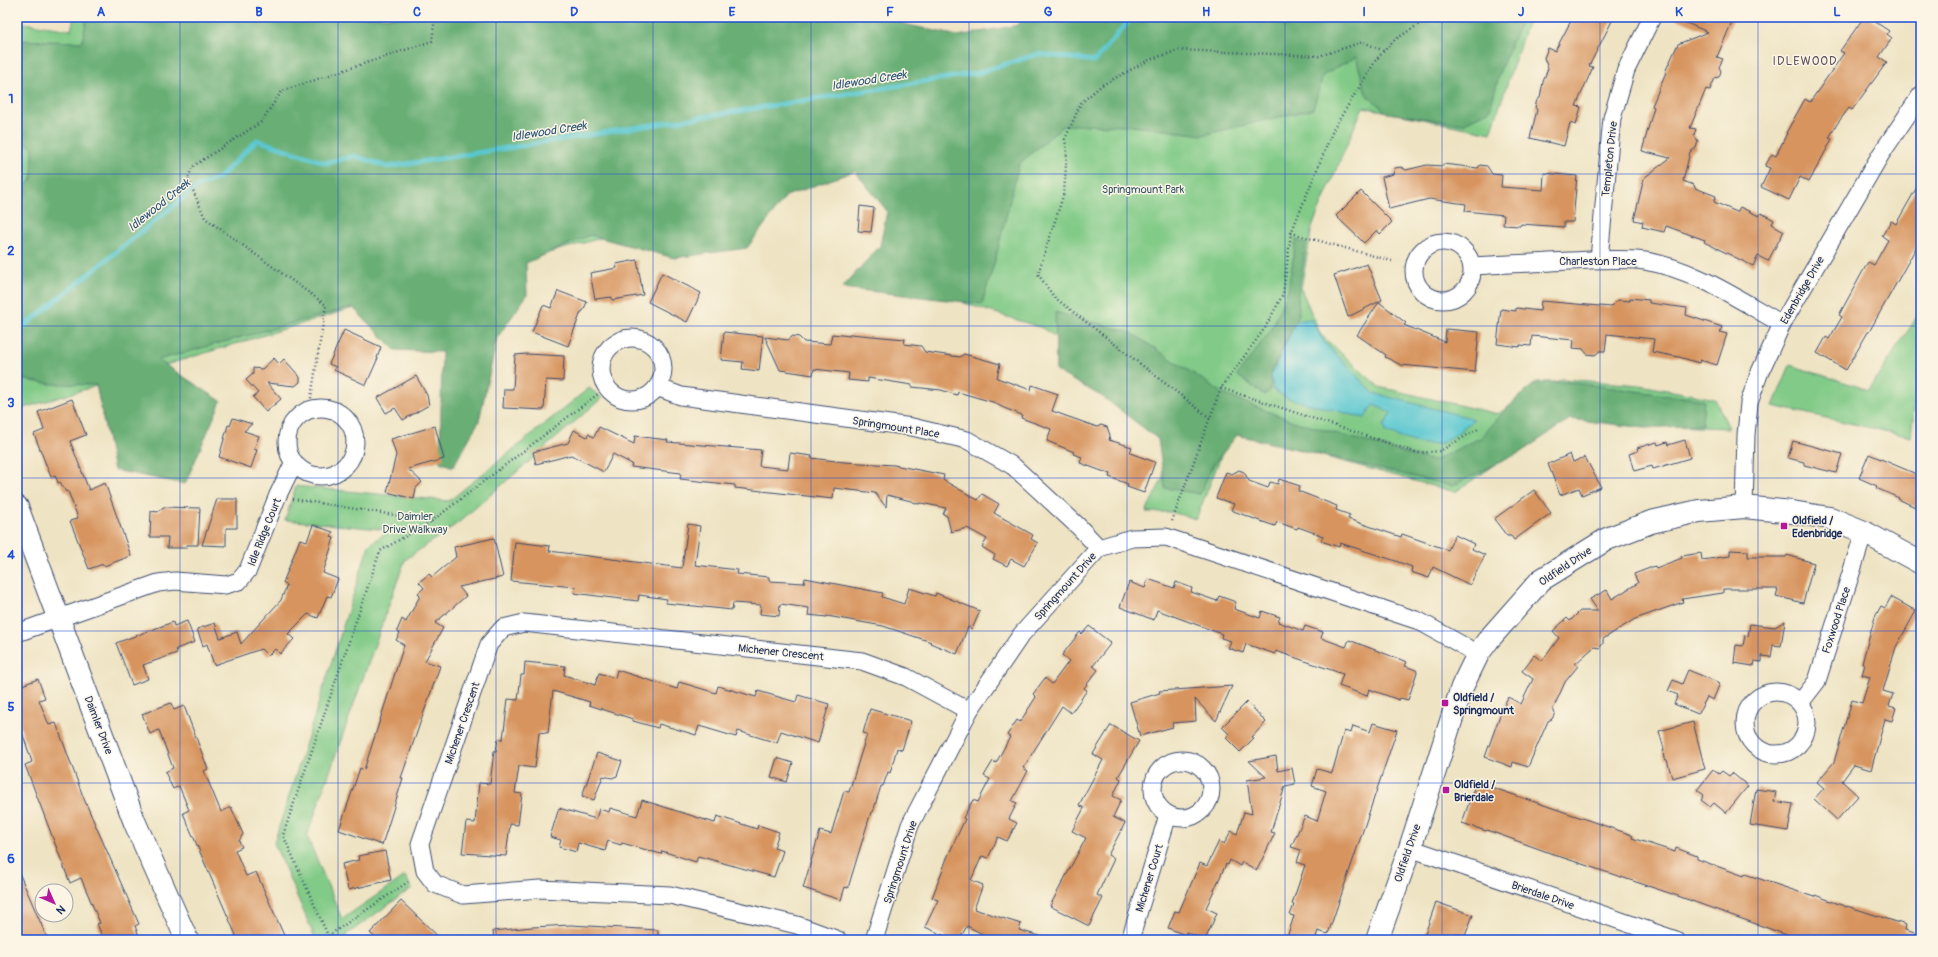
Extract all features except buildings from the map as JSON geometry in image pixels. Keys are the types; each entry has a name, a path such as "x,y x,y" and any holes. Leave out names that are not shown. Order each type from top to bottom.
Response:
{"street":[{"name":"Templeton Drive","path":"1599,260 1612,118 1626,70 1652,17"},
{"name":"Edenbridge Drive","path":"1744,507 1746,435 1749,403 1759,374 1782,324 1881,154 1921,95"},
{"name":"Charleston Place","path":"1472,266 1599,260 1646,262 1684,272 1722,290 1782,324"},
{"path":"628,338 641,339 651,344 658,352 663,368 661,379 657,387 645,397 634,400 624,399 614,394 607,387 601,369 602,359 609,347 618,341 628,338"},
{"name":"Springmount Place","path":"657,387 681,396 912,427 966,440 1013,466 1078,526 1098,548"},
{"path":"321,408 333,410 345,417 352,427 356,440 354,452 346,466 336,473 325,476 313,475 302,471 294,462 287,445 288,433 299,416 309,410 321,408"},
{"name":"Idle Ridge Court","path":"58,618 158,583 175,581 226,585 240,581 248,570 278,495 294,462"},
{"name":"Daimler Drive","path":"17,507 135,823 187,940"},
{"name":"Oldfield Drive","path":"1377,940 1410,848 1458,696 1478,654 1489,639 1541,580 1607,538 1651,522 1699,511 1744,507 1830,518 1864,532 1921,563"},
{"name":"Foxwood Place","path":"1800,703 1817,681 1864,532"},
{"name":"Springmount Drive","path":"874,940 910,825 969,711 1021,635 1098,548 1132,538 1166,537 1418,621 1478,654"},
{"path":"17,633 58,618"},
{"name":"Michener Crescent","path":"838,940 797,925 670,895 540,888 463,895 435,884 425,871 420,844 489,644 503,628 524,623 862,661 906,677 969,711"},
{"name":"Michener Court","path":"1130,940 1168,815"},
{"name":"Brierdale Drive","path":"1410,848 1676,940"}],"path":[{"path":"309,410 326,305 205,218 188,179 192,167 262,122 282,91 432,41 435,17"},
{"path":"1166,537 1222,388 1265,328 1283,294 1291,233 1334,128 1376,60 1393,41 1430,17"},
{"path":"1210,418 1054,297 1038,274 1064,193 1067,152 1065,139 1082,104 1102,85 1149,60 1179,50 1319,56 1363,42 1384,51"},
{"path":"1291,233 1392,261"},
{"path":"330,940 283,834 380,551 432,520 607,387"},
{"path":"1222,388 1418,452 1440,451 1478,429"},
{"path":"278,495 295,500 432,520"},
{"path":"328,936 408,882"}],"green space":[{"name":"Springmount Park","path":"74,17 877,17 967,48 1050,17 1529,17 1491,133 1363,107 1312,227 1301,289 1321,335 1379,387 1498,414 1524,396 1562,379 1640,385 1715,399 1729,428 1664,426 1573,412 1455,492 1231,431 1196,519 1171,512 1146,512 1168,467 1165,408 1042,328 964,303 855,167 380,300 17,410 17,22 71,30"},
{"name":"Springmount Park","path":"87,17 890,17 904,24 958,36 1018,25 1024,17 1523,17 1501,68 1490,110 1463,124 1387,113 1366,94 1356,57 1323,75 1313,109 1203,135 1132,126 1064,125 1019,164 996,257 982,304 842,288 880,246 887,211 855,171 786,196 747,248 674,258 590,235 526,263 527,295 497,338 479,421 453,467 440,462 442,352 395,350 352,307 158,360 221,401 185,484 114,470 96,385 51,384 19,379 17,373 17,196 32,179 33,148 17,137 17,40 82,42"},
{"path":"1296,240 1306,244 1298,293 1299,315 1272,370 1270,391 1264,395 1237,375 1271,330 1288,290"},
{"path":"1921,311 1921,367 1918,372 1911,437 1773,406 1790,365 1869,390"},
{"path":"1055,312 1130,332 1226,395 1293,421 1433,461 1480,438 1517,398 1537,382 1568,382 1704,400 1702,425 1645,428 1570,419 1521,452 1452,486 1237,435 1212,467 1200,494 1165,488 1158,439 1103,397 1056,371"},
{"name":"Daimler Drive Walkway","path":"589,388 602,398 458,523 405,560 307,836 342,919 405,876 412,888 346,935 348,940 316,940 274,843 369,545 390,530 285,520 296,486 449,501"}],"water":[{"path":"1311,319 1324,342 1373,393 1474,419 1457,434 1442,443 1424,444 1386,432 1384,426 1391,412 1373,405 1365,418 1290,399 1273,390 1271,376 1296,321"}],"waterway":[{"name":"Idlewood Creek","path":"17,332 198,186 219,178 257,140 326,163 355,156 388,167 977,73 1038,54 1095,61 1132,17"}],"place":[{"name":"Oldfield / Edenbridge","path":"1784,526"},
{"name":"Oldfield / Springmount","path":"1445,703"},
{"name":"Oldfield / Brierdale","path":"1446,790"}],"district":[{"name":"IDLEWOOD","path":"1805,61"}]}
